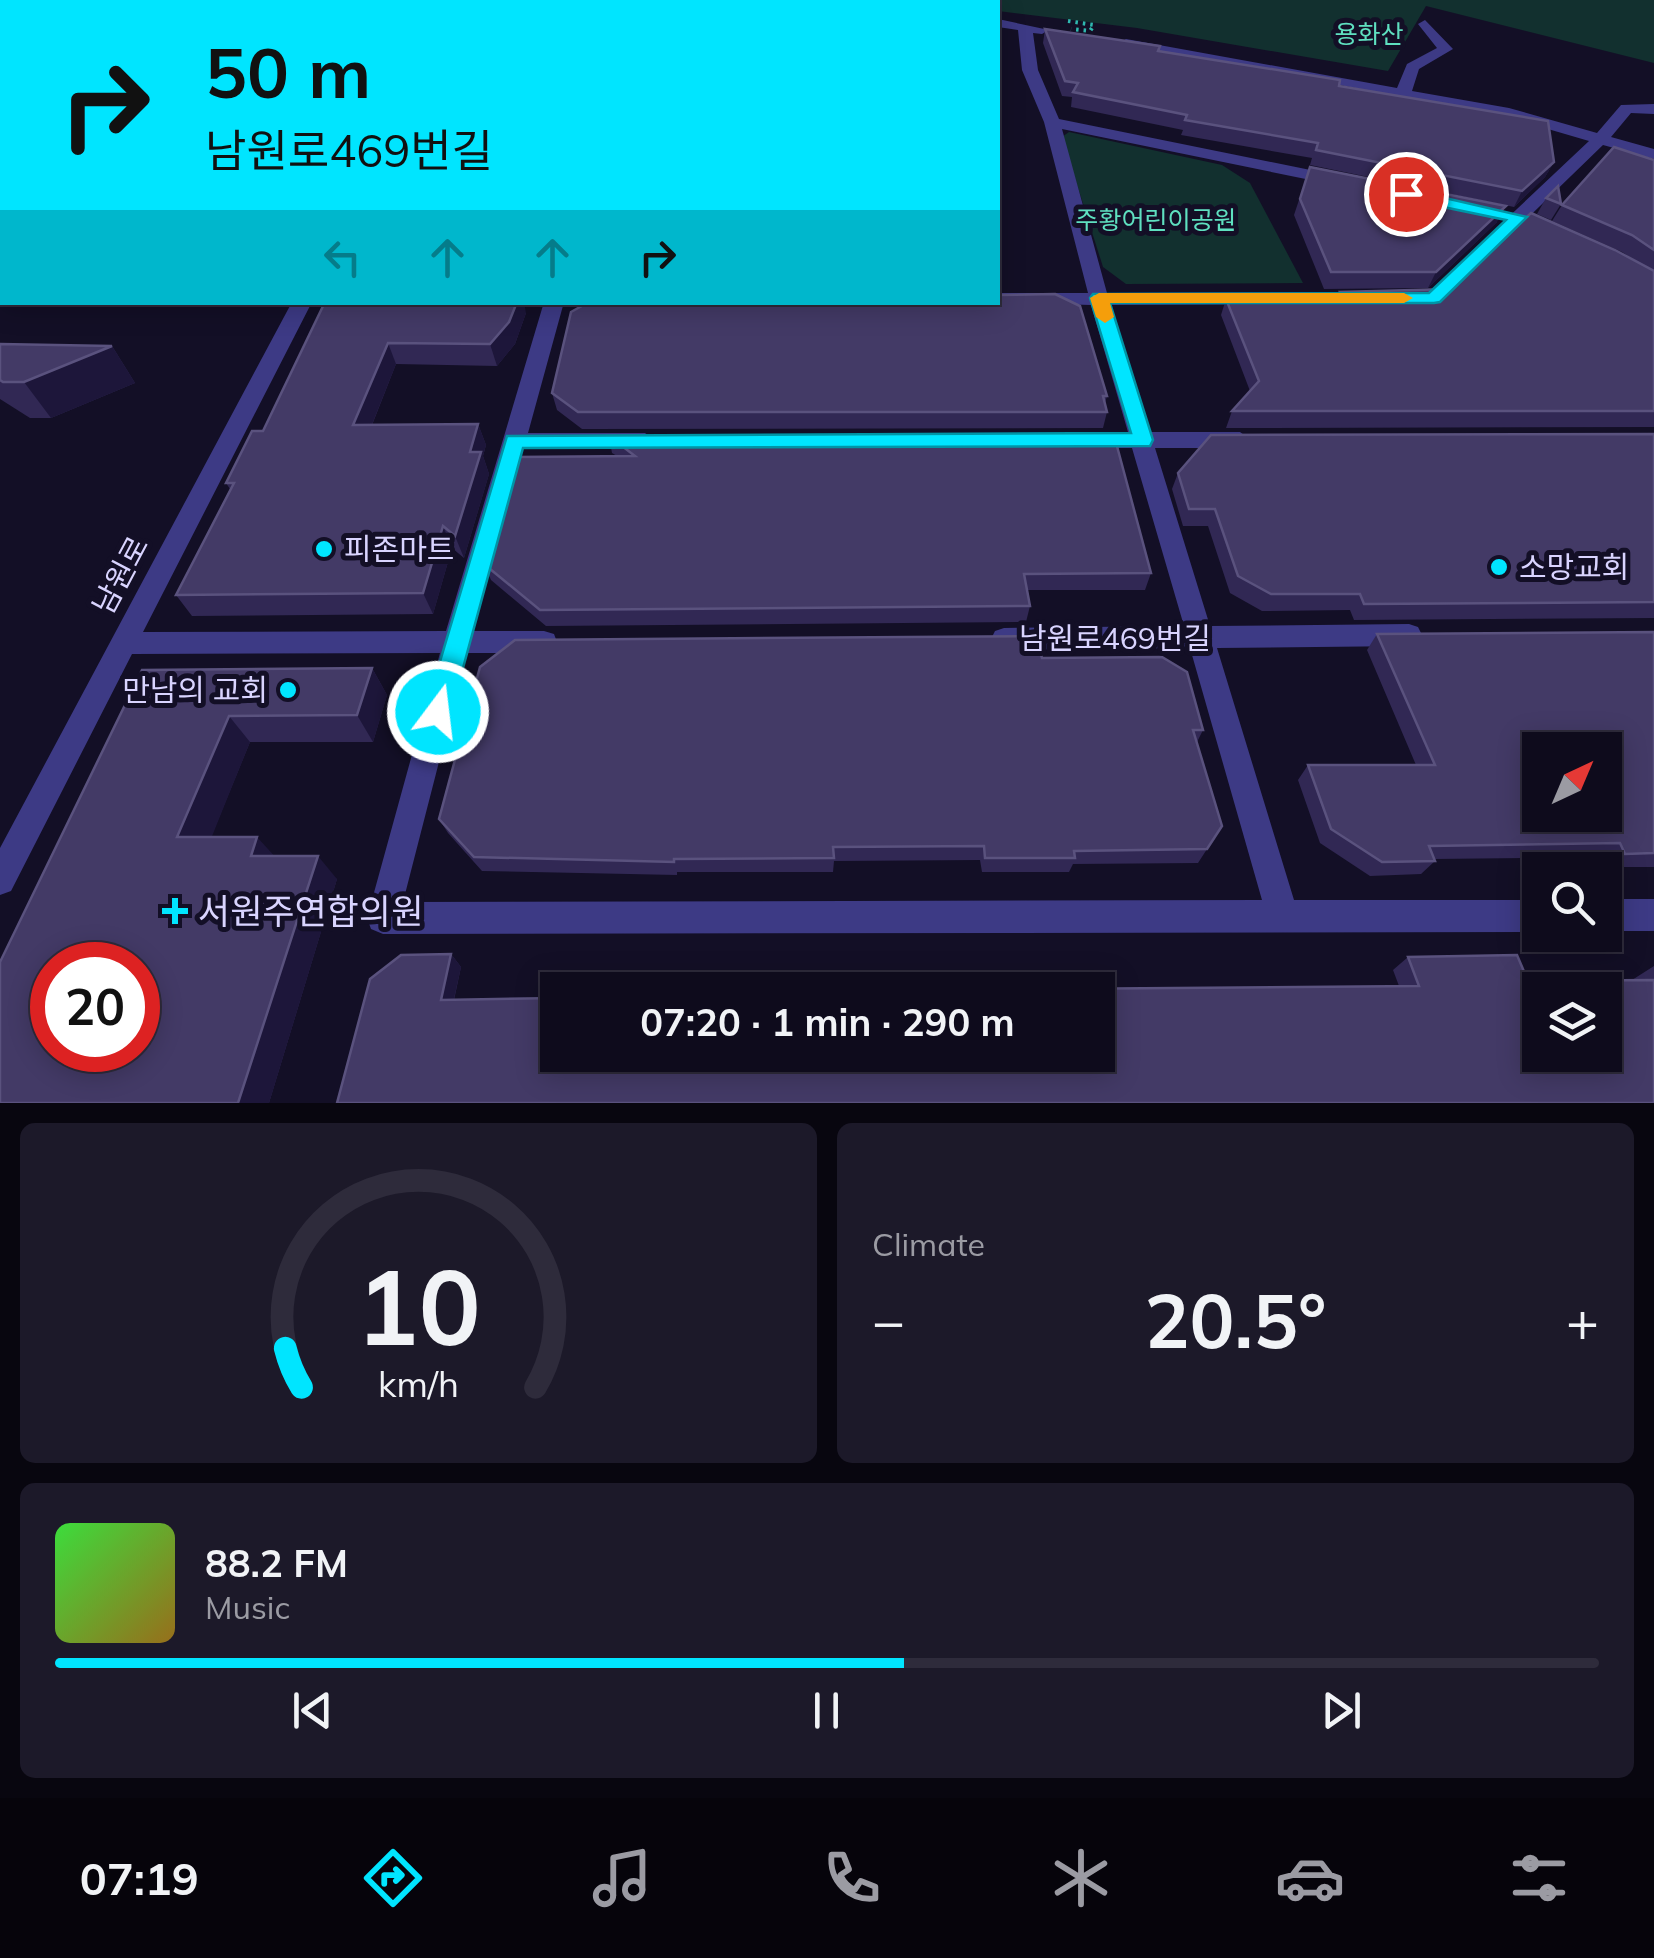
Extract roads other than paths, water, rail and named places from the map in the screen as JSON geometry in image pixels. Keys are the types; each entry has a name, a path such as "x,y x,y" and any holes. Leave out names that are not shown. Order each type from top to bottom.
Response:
{"street":[{"path":"1000,23 1062,33"},
{"path":"1404,94 1412,67 1446,48 1425,24"},
{"path":"1025,27 1030,70 1052,122 1099,298 1283,916"},
{"path":"1118,42 1509,113 1654,154"},
{"path":"1000,298 1434,298 1628,108 1654,109"},
{"path":"1052,122 1368,186"},
{"name":"남원로","path":"0,880 300,305"},
{"path":"553,305 456,643 384,918 1522,916"},
{"path":"1064,440 1261,440"},
{"path":"515,441 672,441"},
{"name":"남원로469번길","path":"986,639 1438,635"},
{"path":"121,643 574,642"},
{"path":"1622,915 1654,915"}],"place":[{"name":"피존마트","path":"324,549"},
{"name":"소망교회","path":"1499,567"},
{"name":"만남의 교회","path":"288,690"},
{"name":"서원주연합의원","path":"175,911"}],"park label":[{"name":"용화산","path":"1369,33"},
{"name":"주황어린이공원","path":"1156,219"}]}
